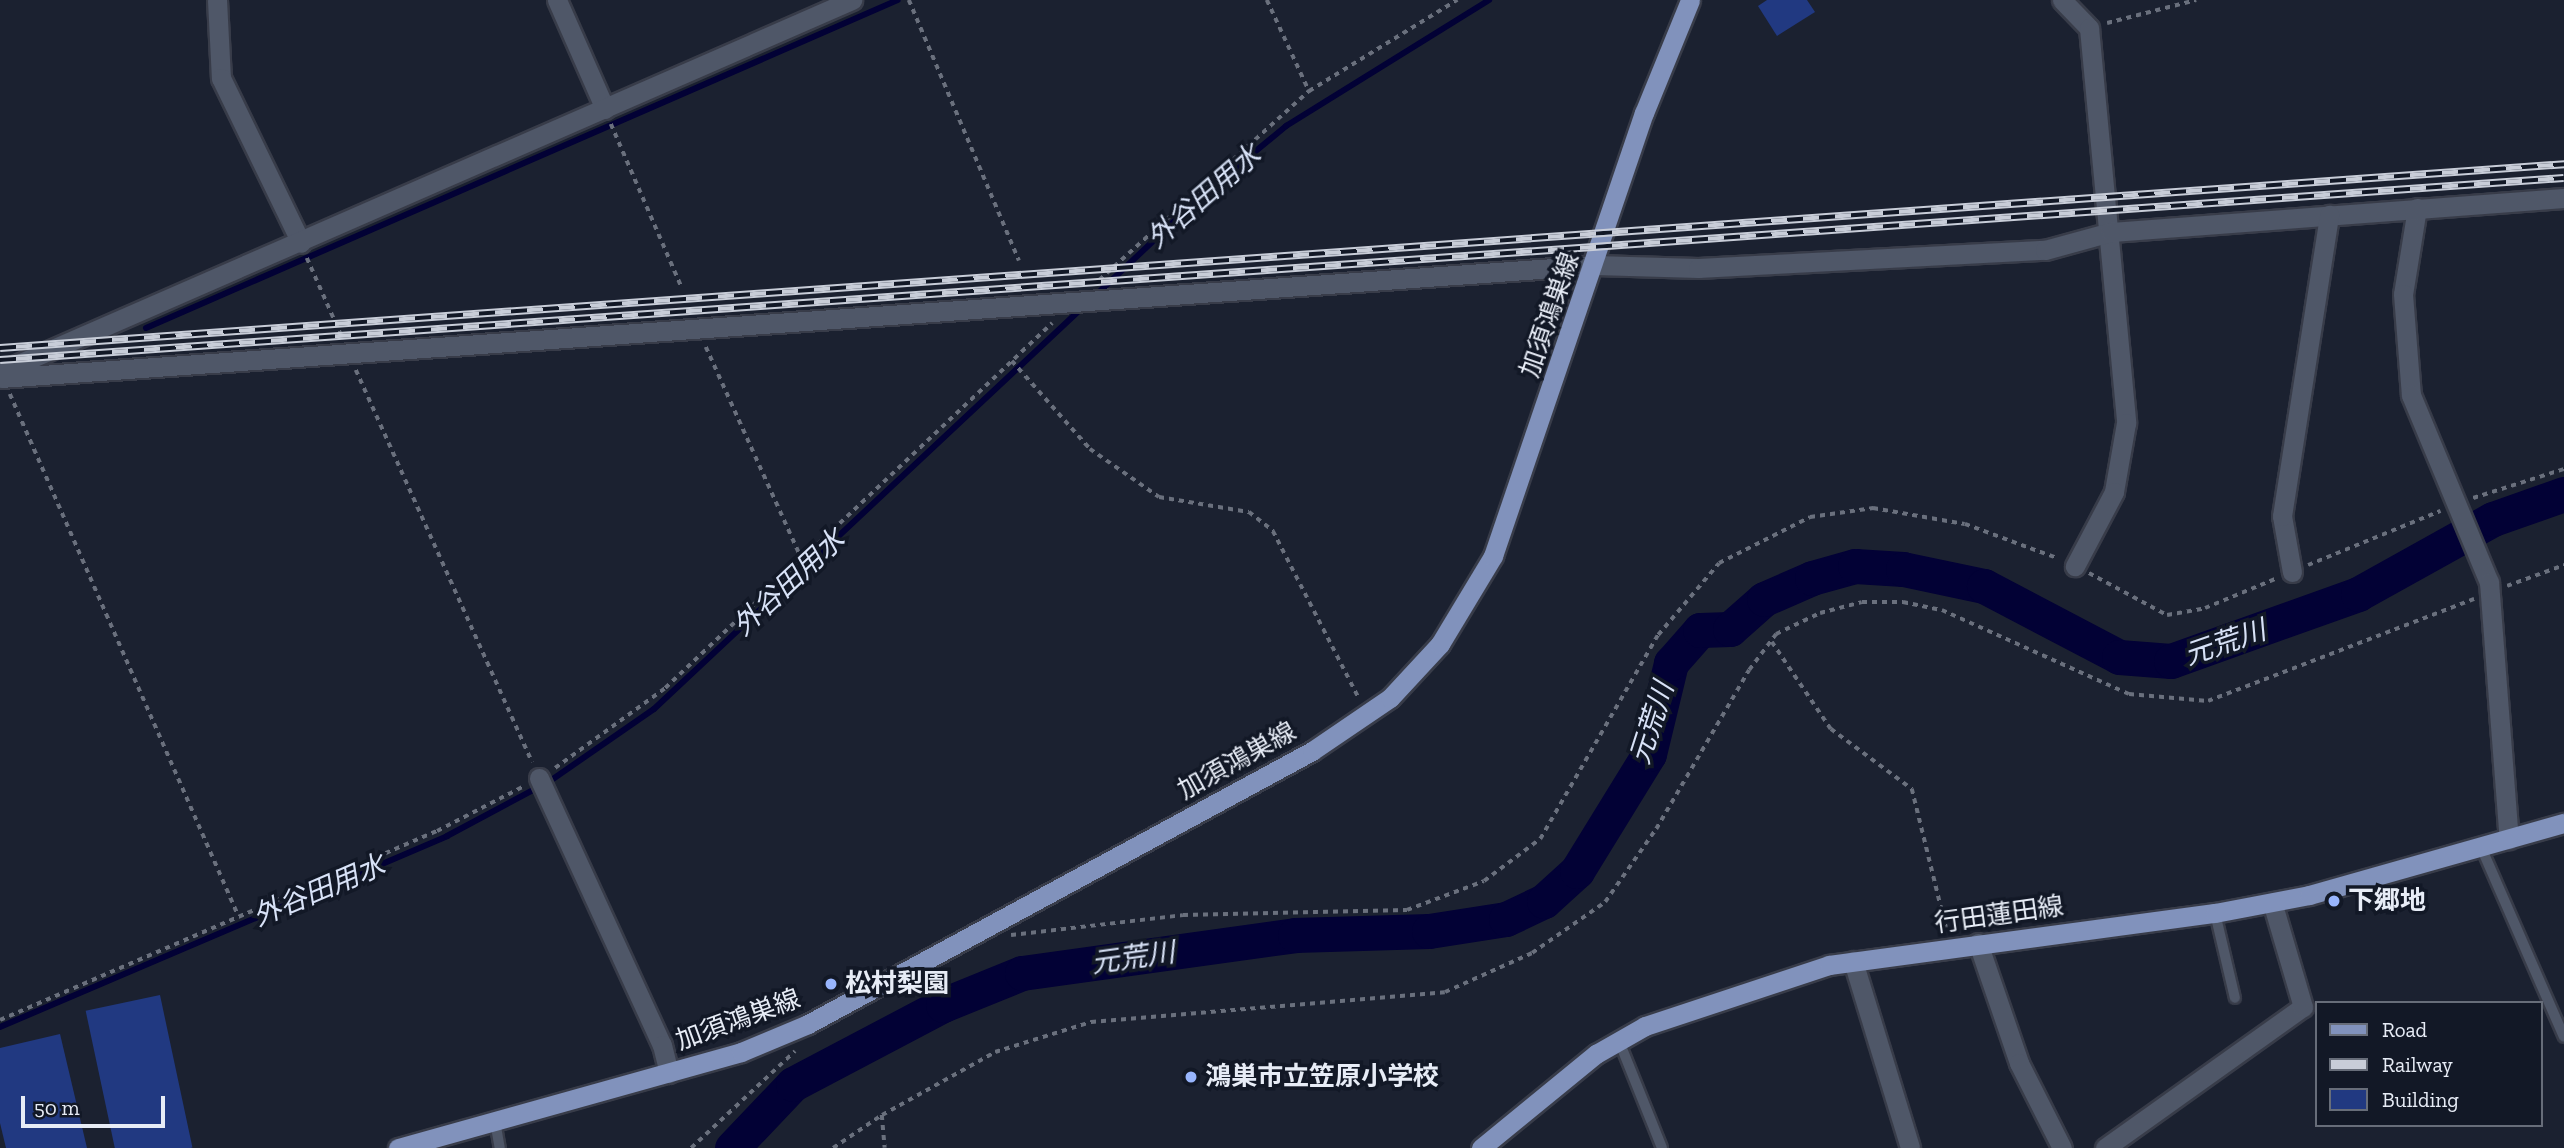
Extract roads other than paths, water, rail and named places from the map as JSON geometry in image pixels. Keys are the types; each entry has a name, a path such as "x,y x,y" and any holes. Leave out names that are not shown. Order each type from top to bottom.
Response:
{"main road":[{"name":"加須鴻巣線","path":"398,1148 669,1073 808,1024 1312,751 1370,714 1433,652 1480,585 1510,516 1644,113 1690,0"},
{"name":"行田蓮田線","path":"1481,1148 1619,1041 1724,998 1853,961 2215,913 2272,902 2564,823"}],"street":[{"path":"217,0 221,78 301,243"},
{"path":"556,0 605,109"},
{"path":"1,376 852,0"},
{"path":"2062,0 2089,28 2111,232 2126,423 2114,492 2075,566"},
{"path":"1,376 699,332 1595,265 1698,268 2045,250 2111,232 2564,198"},
{"path":"2417,208 2403,294 2411,395 2489,587 2509,839"},
{"path":"2292,572 2282,516 2329,215"},
{"path":"538,778 662,1045 669,1073"},
{"path":"2105,1148 2304,1007 2272,902"},
{"path":"1979,943 2019,1063 2062,1148"},
{"path":"1853,961 1910,1148"}],"lane":[{"path":"2481,847 2564,1037"},
{"path":"2215,913 2235,998"},
{"path":"1619,1041 1662,1148"},
{"path":"495,1121 500,1148"}],"waterway":[{"path":"146,328 898,0"},
{"path":"1097,294 1200,197 1286,126 1489,0"},
{"name":"外谷田用水","path":"0,1027 447,836 550,781 654,709 1084,306"},
{"name":"元荒川","path":"732,1148 793,1084 943,1005 1022,973 1295,935 1429,931 1506,919 1544,901 1577,871 1649,754 1671,663 1700,630 1730,629 1764,599 1812,578 1855,566 1903,569 1984,586 2119,657 2171,661 2358,594 2493,519 2564,494"}],"railway":[{"path":"0,348 2564,164"},
{"path":"0,360 2564,178"}],"place":[{"name":"下郷地","path":"2334,901"},
{"name":"松村梨園","path":"831,984"},
{"name":"鴻巣市立笠原小学校","path":"1191,1077"}]}
